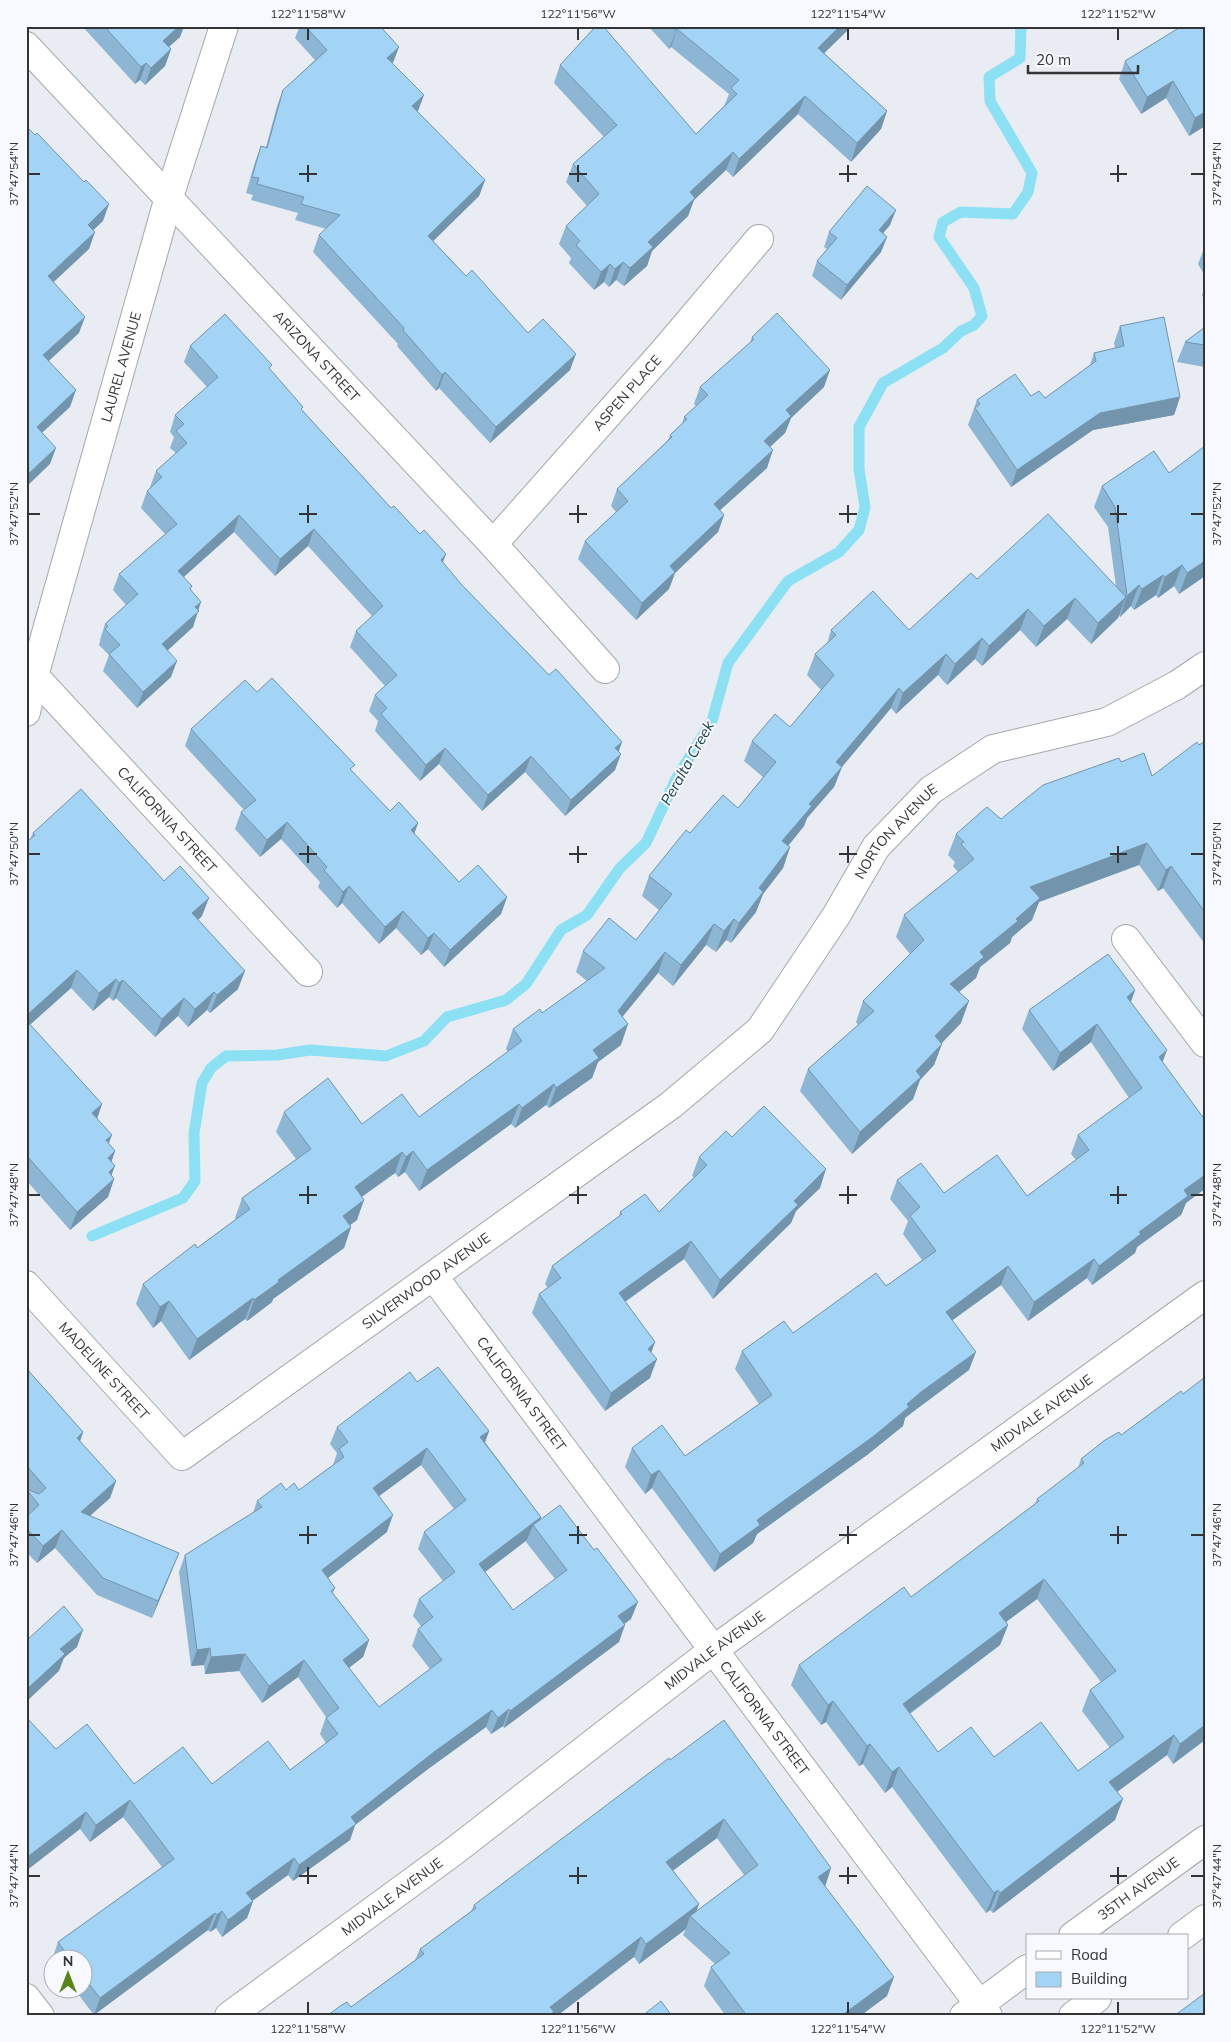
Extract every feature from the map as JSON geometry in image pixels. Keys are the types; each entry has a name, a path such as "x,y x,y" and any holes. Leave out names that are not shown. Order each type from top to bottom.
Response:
{"street":[{"name":"LAUREL AVENUE","path":"26,712 30,672 168,197 224,26"},
{"name":"ARIZONA STREET","path":"26,46 493,544 605,669"},
{"name":"ASPEN PLACE","path":"493,544 666,350 759,239"},
{"name":"NORTON AVENUE","path":"671,1105 760,1030 836,916 876,847 931,790 993,749 1108,722 1178,685 1205,666"},
{"name":"CALIFORNIA STREET","path":"30,672 308,972"},
{"path":"1126,939 1205,1043"},
{"name":"SILVERWOOD AVENUE","path":"182,1456 434,1277 671,1105"},
{"name":"CALIFORNIA STREET","path":"434,1277 977,2012"},
{"name":"MADELINE STREET","path":"26,1286 182,1456"},
{"name":"MIDVALE AVENUE","path":"229,2016 454,1852 712,1651 1205,1295"},
{"name":"35TH AVENUE","path":"1076,1934 1205,1840"},
{"path":"1185,1934 1205,1919"},
{"path":"977,2012 1026,1971"},
{"path":"26,1998 40,2016"},
{"path":"1073,2016 1094,2000"}],"building":[{"path":"104,26 179,26 163,41 171,49 151,68 146,63 141,67"},
{"path":"305,26 380,26 399,47 387,58 424,95 412,106 485,180 428,236 466,276 472,270 528,333 543,319 576,354 496,427 445,372 442,375 403,330 404,328 319,235 340,215 301,204 304,197 257,184 259,178 252,177 261,146 267,148 283,90 327,50"},
{"path":"596,26 603,26 696,134 737,94 731,88 739,80 672,26 840,26 818,48 887,111 857,143 805,96 739,159 733,152 690,192 695,198 648,242 653,247 630,268 623,262 615,269 610,264 601,272 576,245 580,241 566,226 599,194 573,164 617,125 560,65"},
{"path":"1182,26 1205,26 1205,112 1195,118 1173,81 1147,97 1125,61"},
{"path":"26,126 35,135 37,133 84,182 86,180 109,204 88,225 95,232 48,276 85,317 43,355 76,390 37,427 56,448 26,476"},
{"path":"867,186 896,210 879,230 887,237 847,285 817,261 837,238 829,232"},
{"path":"777,313 830,370 786,410 791,416 764,441 773,450 714,504 724,515 670,566 675,572 642,603 585,541 628,501 617,489 672,437 670,435 687,419 684,417 708,395 700,387 754,339 752,337"},
{"path":"225,314 272,365 269,368 303,407 301,409 391,508 394,506 420,534 424,530 446,554 441,560 461,584 549,675 556,669 622,742 615,748 621,754 571,800 531,756 488,795 445,748 426,765 381,714 387,708 375,695 397,675 356,631 383,606 314,529 280,559 239,515 178,571 192,586 190,589 201,602 195,607 199,611 162,644 177,661 143,692 109,654 120,645 105,629 108,626 105,624 138,594 119,574 177,524 147,491 162,477 156,471 187,443 176,431 184,424 175,415 218,377 190,346"},
{"path":"1164,317 1180,397 1100,413 1017,470 975,408 980,404 977,400 1015,374 1031,396 1039,391 1045,398 1096,361 1094,353 1124,346 1120,326"},
{"path":"1205,327 1205,345 1185,342"},
{"path":"1205,446 1205,561 1187,573 1182,565 1165,577 1163,575 1142,589 1139,585 1127,596 1115,507 1102,486 1154,451 1169,473"},
{"path":"1048,514 1126,597 1098,623 1075,598 1044,626 1028,609 989,646 982,638 955,664 946,654 903,693 899,688 836,762 842,767 809,804 812,806 782,841 790,847 759,888 763,892 739,923 734,919 724,931 714,924 681,965 665,952 618,1011 628,1024 593,1050 599,1058 556,1088 554,1084 522,1108 519,1104 427,1170 413,1151 406,1157 402,1152 355,1187 364,1200 343,1216 351,1227 278,1280 279,1282 254,1300 253,1298 197,1339 169,1301 160,1307 143,1284 195,1244 197,1248 250,1209 242,1198 311,1149 284,1112 328,1078 362,1124 402,1094 419,1117 522,1041 513,1029 540,1009 542,1013 605,968 583,951 609,918 636,940 672,894 649,876 686,830 690,833 723,795 738,808 776,762 752,741 775,714 790,727 834,675 815,654 836,635 831,630 873,591 909,630 971,573 977,579"},
{"path":"272,678 355,765 350,769 390,811 399,802 418,823 411,830 459,882 478,865 507,897 450,950 434,933 428,938 403,911 385,927 349,886 343,892 324,870 327,867 287,822 267,840 241,812 256,800 191,729 245,680 257,692"},
{"path":"1205,741 1205,912 1171,866 1166,870 1147,843 1030,887 1040,898 1016,919 1018,921 980,952 984,957 950,984 969,1001 935,1036 942,1044 916,1071 921,1077 860,1132 808,1069 874,1011 863,1001 924,940 904,915 974,859 961,844 964,842 956,834 987,807 1001,819 1043,785 1119,758 1121,762 1144,753 1152,776 1197,742 1199,745"},
{"path":"81,789 164,881 180,866 209,898 192,913 245,971 217,995 214,992 195,1009 184,998 162,1019 123,980 119,983 116,979 99,993 77,970 26,1016 26,843 35,835 33,833"},
{"path":"1108,954 1135,990 1127,997 1167,1050 1159,1057 1205,1120 1205,1175 1184,1190 1188,1196 1139,1232 1141,1234 1099,1266 1094,1259 1034,1302 1008,1266 946,1312 976,1352 921,1392 907,1404 909,1407 874,1436 757,1520 760,1525 720,1554 659,1470 651,1475 632,1448 662,1425 685,1456 772,1395 742,1351 784,1321 793,1333 876,1273 886,1286 936,1251 910,1216 920,1207 897,1180 921,1163 944,1193 997,1155 1027,1196 1089,1150 1078,1135 1142,1088 1097,1024 1060,1053 1029,1010"},
{"path":"26,1020 102,1104 92,1113 112,1135 106,1140 115,1151 108,1158 115,1166 109,1172 114,1179 77,1212 26,1155"},
{"path":"764,1106 826,1169 794,1201 798,1205 720,1280 691,1241 619,1293 655,1342 648,1349 657,1359 611,1393 539,1294 561,1278 552,1266 622,1214 620,1212 645,1194 659,1212 707,1165 699,1157 726,1131 732,1137"},
{"path":"438,1367 489,1431 480,1437 541,1517 479,1564 513,1610 567,1570 533,1525 560,1505 594,1550 597,1548 638,1602 618,1616 625,1625 510,1711 509,1709 498,1718 492,1710 434,1752 351,1817 356,1824 299,1865 294,1858 246,1893 253,1901 228,1920 222,1911 217,1915 215,1913 100,1998 92,1988 92,1950 64,1950 58,1942 174,1859 130,1800 96,1825 86,1812 26,1858 26,1717 56,1749 87,1724 134,1784 183,1747 212,1784 268,1741 290,1770 338,1734 326,1718 339,1708 304,1660 269,1686 245,1654 211,1657 210,1648 197,1650 185,1555 262,1507 257,1501 281,1483 286,1490 294,1483 299,1490 344,1457 339,1449 348,1442 337,1427 410,1372 417,1382","holes":["427,1448 466,1500 424,1532 455,1572 419,1599 433,1617 418,1629 442,1660 379,1707 343,1660 369,1640 331,1591 335,1588 322,1570 393,1515 373,1488"]},
{"path":"26,1368 83,1432 77,1438 116,1481 81,1512 179,1553 158,1601 103,1578 62,1530 43,1546 26,1528 26,1517 39,1505 26,1489 39,1494 46,1488 26,1465"},
{"path":"1205,1377 1205,1725 1180,1744 1174,1735 1109,1782 1123,1799 1000,1893 998,1890 994,1893 899,1767 892,1772 870,1744 867,1746 833,1701 828,1705 799,1665 904,1587 911,1597 1039,1501 1037,1499 1084,1463 1081,1459 1105,1440 1119,1432 1121,1435 1181,1391 1183,1394","holes":["1044,1579 1116,1671 1090,1690 1124,1737 1078,1771 1041,1722 994,1757 971,1727 938,1752 903,1704 1008,1625 999,1613"]},
{"path":"64,1606 83,1630 60,1649 65,1654 26,1690 26,1641"},
{"path":"724,1720 831,1868 818,1877 894,1977 841,2016 747,2016 711,1967 730,1953 690,1916 758,1865 724,1819 666,1862 699,1904 646,1944 641,1937 550,2007 554,2012 552,2013 554,2016 327,2016 347,2002 351,2007 424,1954 420,1949 476,1908 474,1905 669,1758 670,1760"},
{"path":"1205,1993 1205,2016 1174,2016"},
{"path":"661,2001 672,2016 642,2016"}],"waterway":[{"name":"Peralta Creek","path":"92,1236 183,1198 195,1181 194,1133 202,1083 211,1068 226,1056 277,1055 310,1050 386,1056 424,1041 447,1017 506,1000 526,984 561,930 587,915 620,868 646,843 676,779 712,721 728,663 788,581 839,552 859,530 865,507 859,469 859,427 883,383 943,348 961,331 974,325 982,316 974,288 939,237 943,222 961,212 1013,214 1028,192 1032,173 990,101 989,77 1020,58 1021,26"}]}
